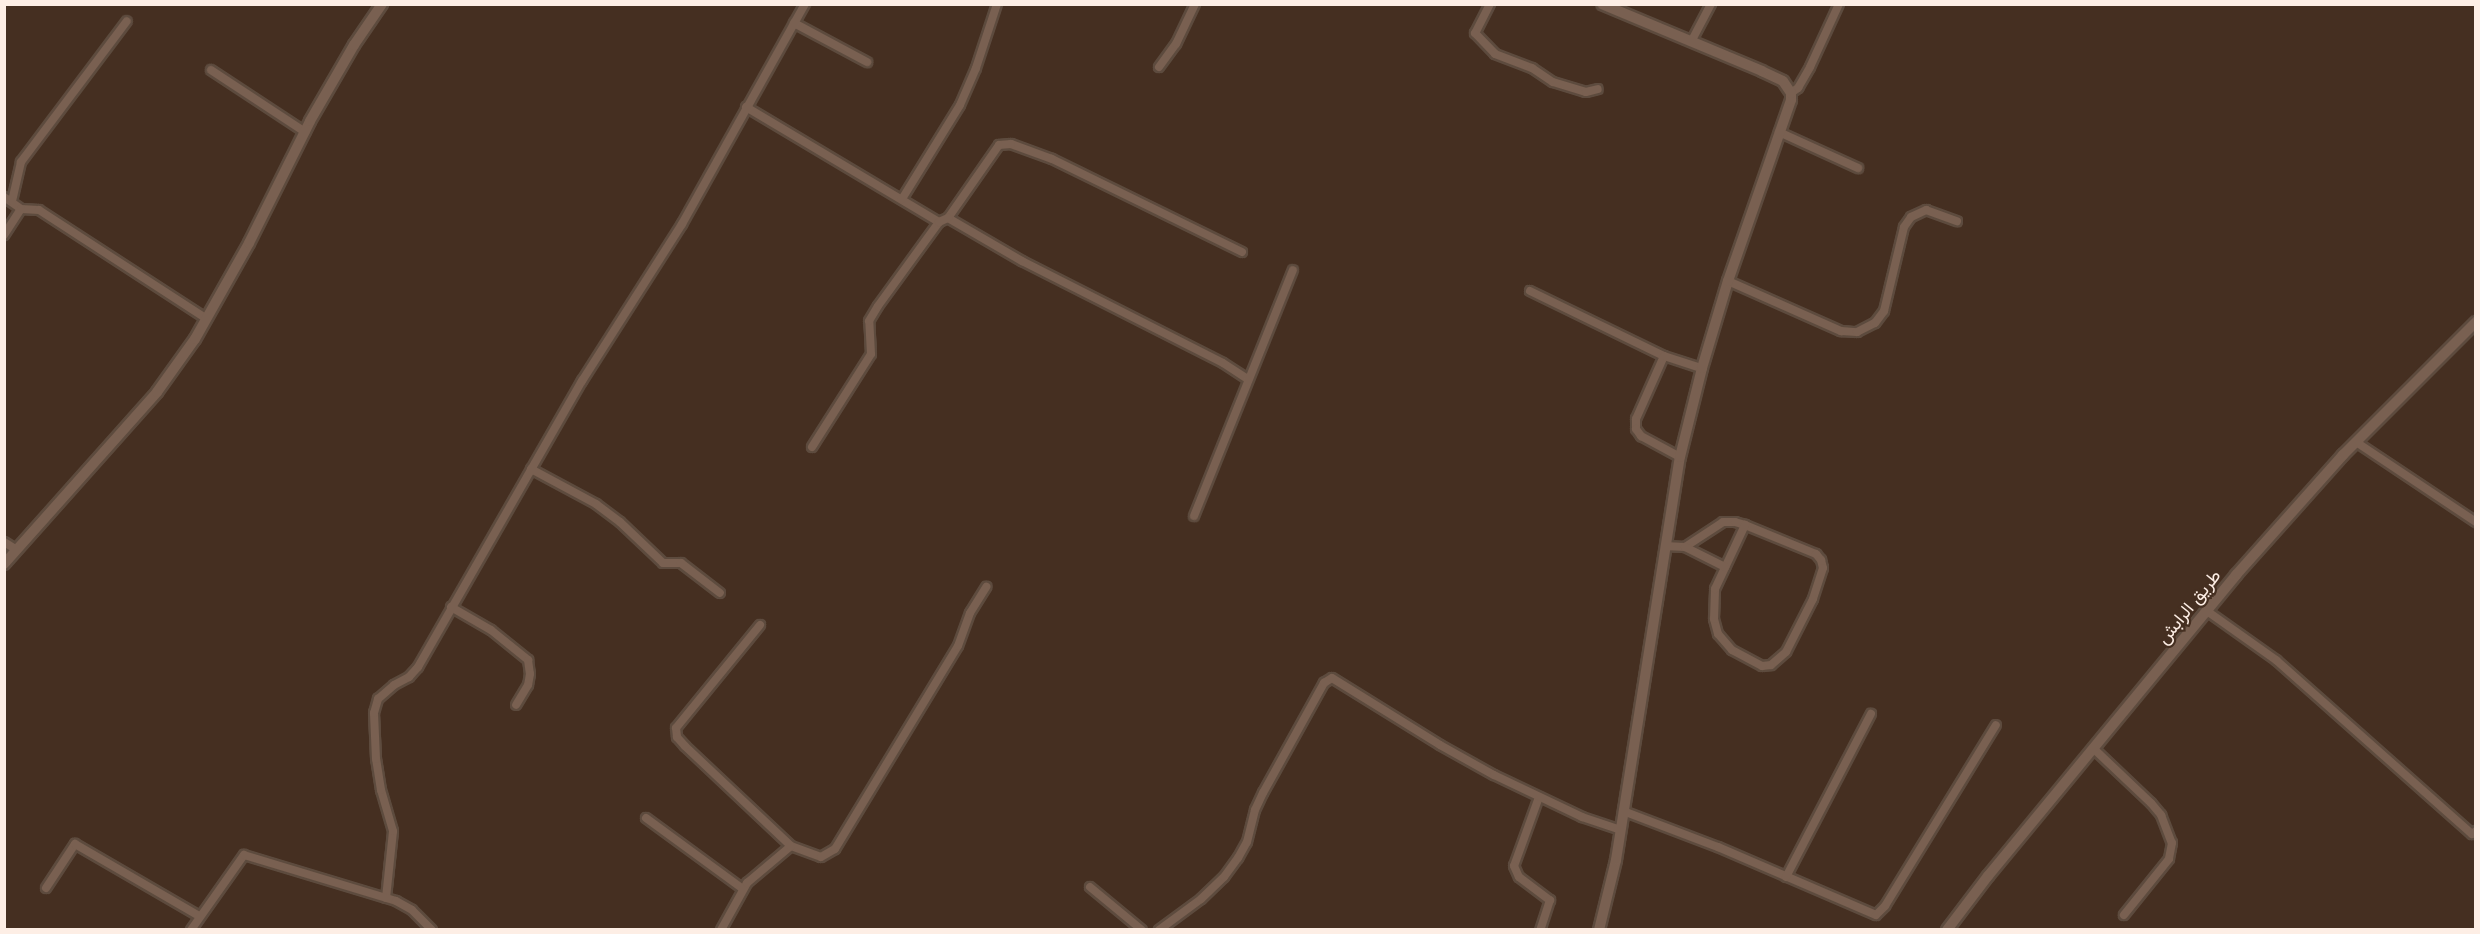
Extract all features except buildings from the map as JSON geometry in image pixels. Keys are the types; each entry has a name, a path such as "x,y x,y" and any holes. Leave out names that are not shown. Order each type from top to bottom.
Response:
{"street":[{"path":"4,564 157,392 207,319 305,132 354,45 382,4"},
{"path":"386,898 393,831 376,759 374,713 378,699 386,690 409,677 418,667 594,362 682,224 805,4"},
{"path":"903,199 960,105 976,69 997,4"},
{"path":"1159,67 1176,44 1195,4"},
{"path":"1490,4 1475,33 1495,54 1532,68 1553,82 1586,92 1598,89"},
{"path":"1602,4 1777,78 1788,87 1791,93"},
{"path":"1691,42 1711,4"},
{"path":"1599,930 1621,830 1680,457 1702,368 1728,280 1791,93 1798,88 1810,67 1839,4"},
{"path":"127,21 21,162 8,199 21,209 39,210 207,319"},
{"path":"794,23 867,62"},
{"path":"211,70 305,132"},
{"path":"746,107 939,222"},
{"path":"1779,132 1858,168"},
{"path":"812,447 871,354 869,321 902,271 939,222 948,218 999,145 1011,144 1052,159 1242,252"},
{"path":"4,235 21,209"},
{"path":"1728,280 1841,331 1857,332 1875,323 1884,311 1904,227 1911,217 1926,210 1957,220"},
{"path":"948,218 1022,261 1214,358 1248,379"},
{"path":"1194,516 1293,270"},
{"path":"1530,291 1664,356 1702,368"},
{"name":"طريق الرابش","path":"1947,930 1988,876 2207,611 2356,442 2475,322"},
{"path":"1664,356 1636,419 1636,429 1641,436 1680,457"},
{"path":"2356,442 2475,522"},
{"path":"531,469 596,504 620,522 663,563 681,562 720,593"},
{"path":"1684,547 1723,522 1745,525 1816,554 1823,568 1813,599 1795,636 1779,660 1771,665 1762,666 1732,650 1718,634 1713,602 1725,567 1745,525"},
{"path":"4,542 17,550"},
{"path":"1665,546 1684,547 1725,567"},
{"path":"760,625 678,723 676,733 700,761 791,846 822,857 835,849 958,645 970,613 986,587"},
{"path":"451,607 491,630 528,660 530,674 528,686 516,705"},
{"path":"2207,611 2276,660 2317,699 2353,727 2472,834 2475,831"},
{"path":"1159,930 1201,900 1224,877 1238,858 1263,793 1324,683 1332,678 1440,745 1539,797 1582,817 1621,830"},
{"path":"1786,877 1871,714"},
{"path":"1623,811 1718,847 1876,915 1996,725"},
{"path":"2094,750 2151,803 2161,815 2172,843 2169,859 2124,915"},
{"path":"1539,797 1514,866 1519,877 1550,900 1540,930"},
{"path":"646,818 743,889"},
{"path":"46,888 75,844 199,916"},
{"path":"721,930 743,889 753,876 791,846"},
{"path":"191,930 244,855 386,898 405,906 432,930"},
{"path":"1089,887 1142,930"}]}
